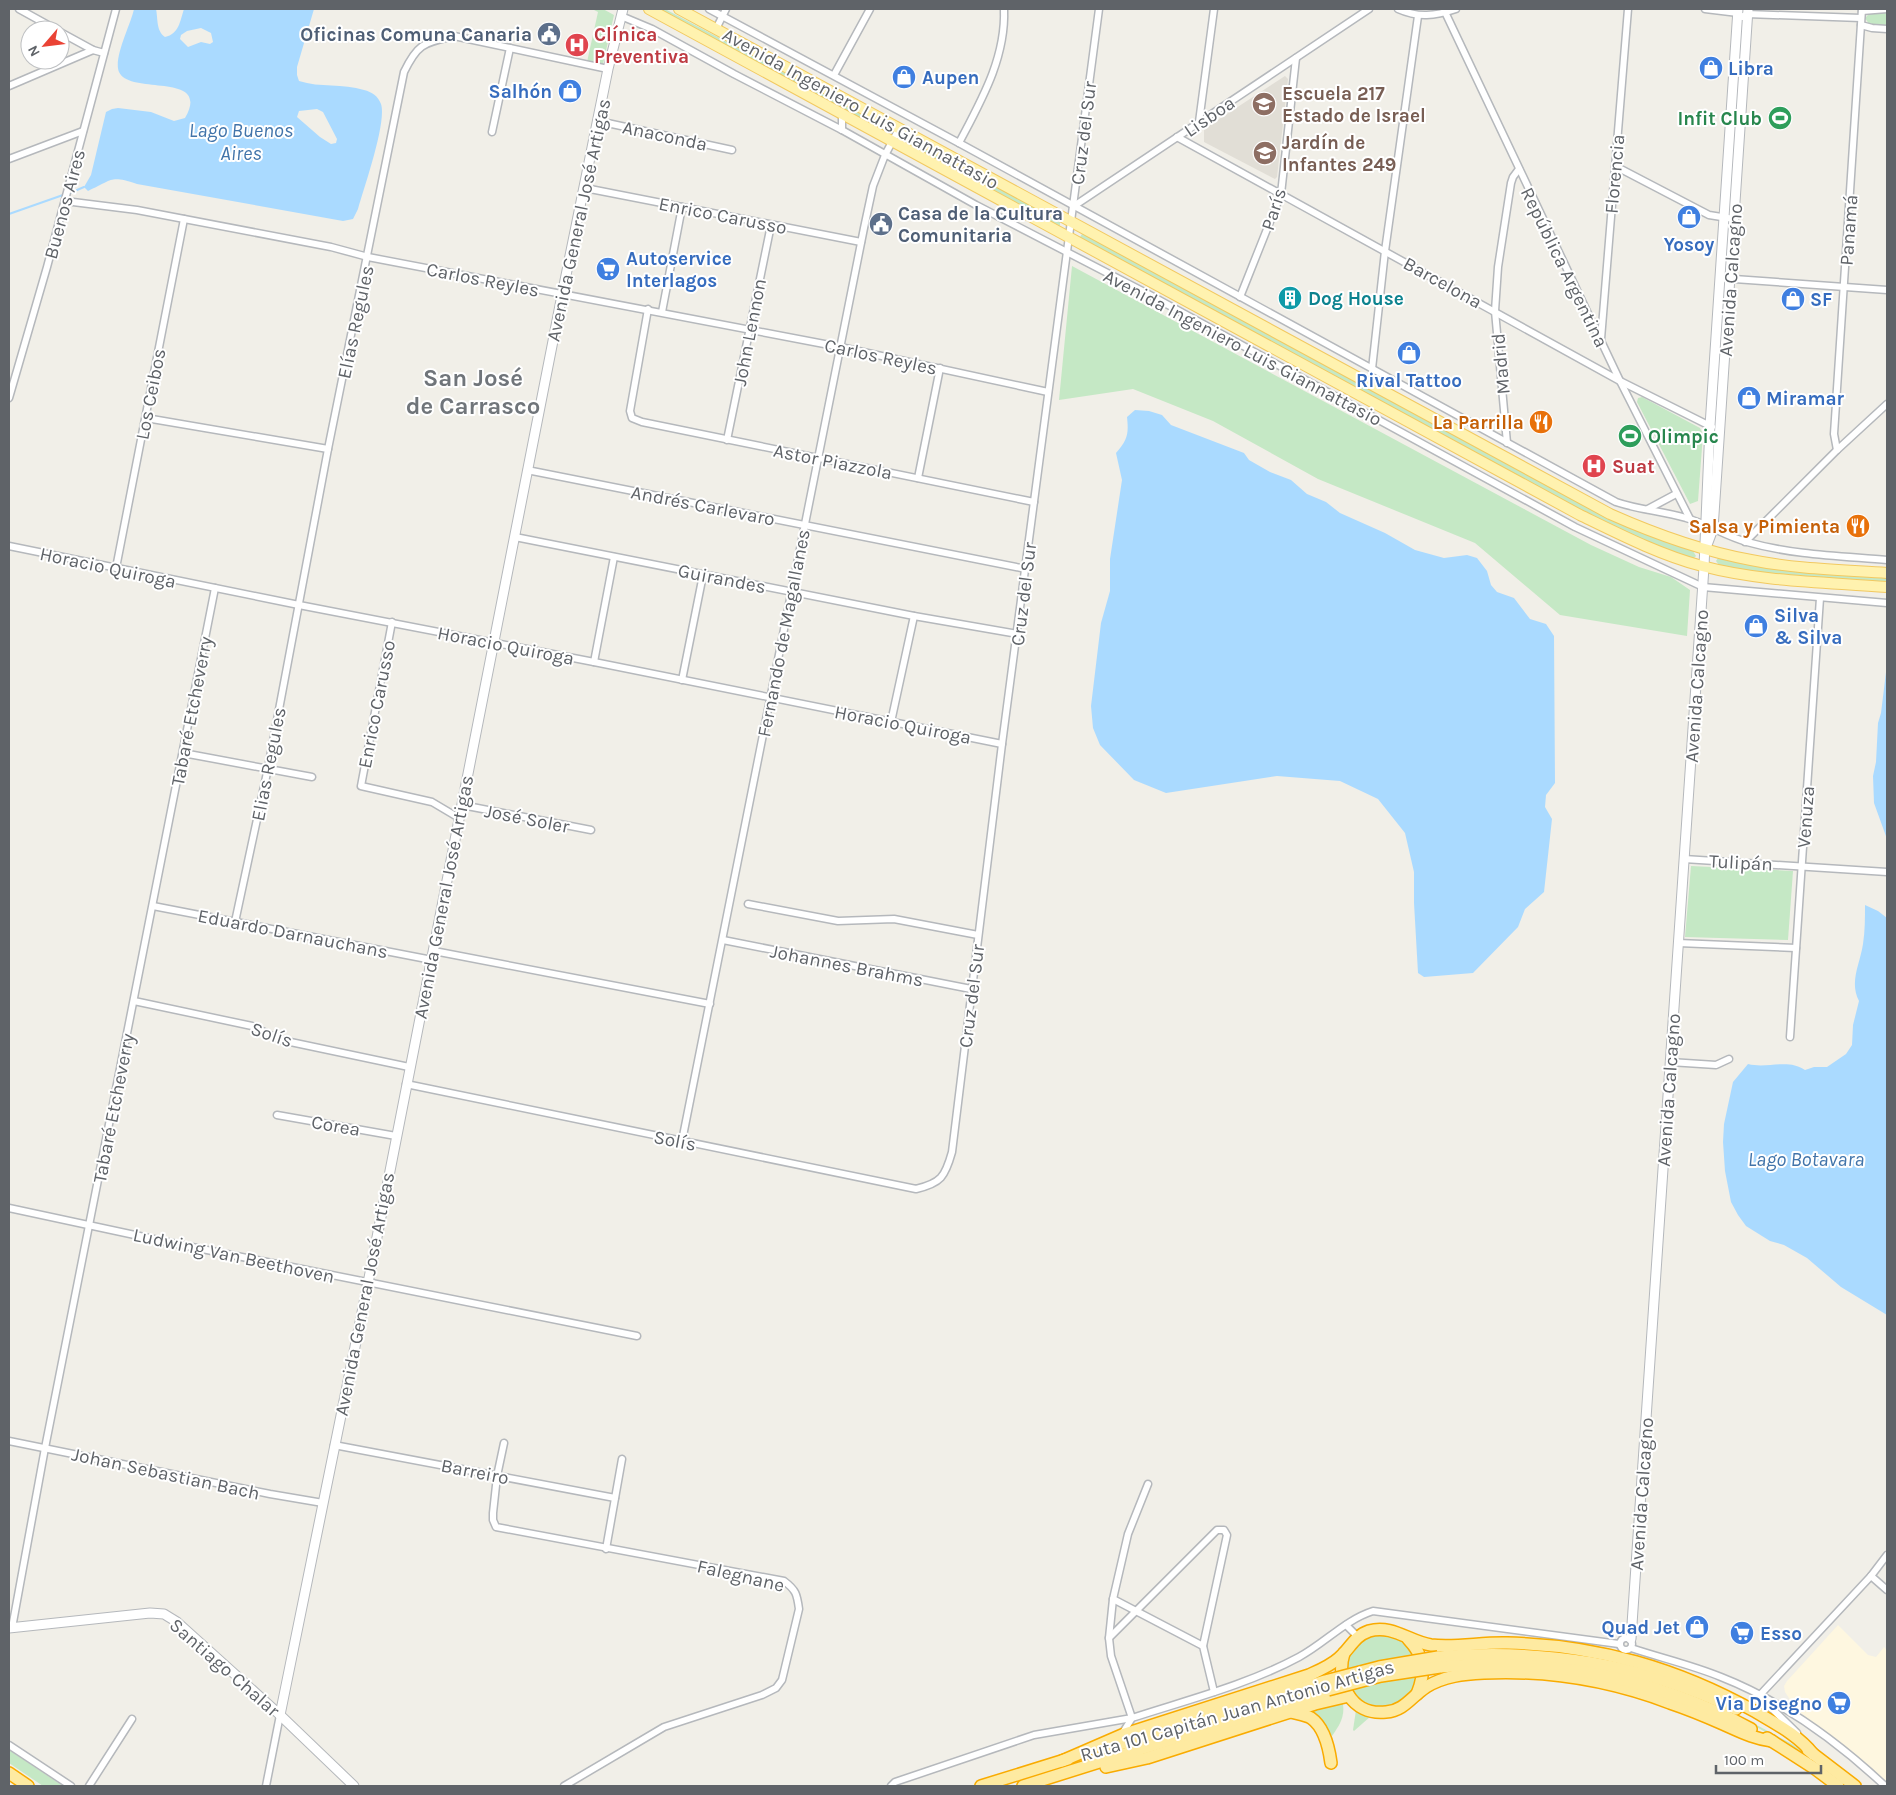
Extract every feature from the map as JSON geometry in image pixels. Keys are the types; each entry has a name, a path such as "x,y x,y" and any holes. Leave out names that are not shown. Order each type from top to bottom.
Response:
{"highway":[{"path":"1062,1761 1122,1735 1309,1675 1332,1664 1358,1637 1370,1631 1382,1630 1395,1632 1431,1645 1506,1643 1539,1645 1586,1650 1632,1660 1676,1673 1708,1686 1772,1721 1803,1742 1813,1754"},
{"path":"1406,1637 1417,1649 1423,1664 1423,1679 1417,1694"},
{"path":"1344,1652 1341,1664 1341,1677 1344,1689 1362,1707 1374,1712 1386,1712 1404,1707 1426,1687 1449,1676 1522,1673 1603,1683 1663,1700 1759,1740 1772,1741"},
{"name":"Ruta 101 Capitán Juan Antonio Artigas","path":"1023,1786 1327,1686 1379,1666 1439,1662 1490,1654 1541,1656 1618,1668 1677,1685 1721,1702 1769,1726 1813,1754 1855,1786"},
{"name":"Ruta 101 Capitán Juan Antonio Artigas","path":"1439,1662 1544,1666 1617,1678 1667,1692 1716,1710 1772,1741 1838,1786"},
{"name":"Ruta 101 Capitán Juan Antonio Artigas","path":"981,1786 1141,1738 1327,1686"},
{"path":"1064,1773 1077,1774 1147,1758 1290,1712 1349,1696"},
{"path":"1290,1712 1310,1718 1316,1723 1330,1750 1331,1763"},
{"path":"9,1773 28,1786"}],"main road":[{"name":"Avenida Ingeniero Luis Giannattasio","path":"649,9 1580,515 1644,545 1683,561 1752,576 1887,587"},
{"name":"Avenida Ingeniero Luis Giannattasio","path":"679,9 1582,500 1648,531 1705,550 1776,564 1887,573"}],"street":[{"path":"19,9 38,20"},
{"name":"Buenos Aires","path":"9,398 116,9"},
{"name":"Avenida Ingeniero Luis Giannattasio","path":"709,9 834,75 1616,502 1647,510 1667,512 1690,519 1728,537 1796,553 1887,560"},
{"path":"716,29 726,9"},
{"path":"834,75 870,9"},
{"path":"959,143 986,92 1002,45 1004,9"},
{"name":"Cruz del Sur","path":"942,1178 947,1170 952,1152 1002,744 1100,9"},
{"path":"1199,122 1214,9"},
{"name":"Lisboa","path":"1074,206 1369,9"},
{"path":"1398,9 1418,16 1456,9"},
{"name":"Florencia","path":"1600,340 1628,9"},
{"path":"1705,9 1861,15 1887,9"},
{"name":"Avenida Calcagno","path":"1709,527 1710,426 1724,218 1743,10"},
{"name":"Avenida Calcagno","path":"1628,1640 1705,550 1720,430 1734,219 1743,10"},
{"name":"Avenida Ingeniero Luis Giannattasio","path":"622,12 1067,254 1148,294 1575,527 1681,576 1693,584 1703,587 1887,603"},
{"name":"Avenida General José Artigas","path":"266,1786 368,1283 409,1067 433,956 562,294 608,69 622,12"},
{"name":"República Argentina","path":"1445,12 1600,340 1690,519"},
{"path":"1861,15 1887,29"},
{"name":"Panamá","path":"1837,450 1834,434 1861,15"},
{"path":"1372,369 1418,16"},
{"name":"Elías Regules","path":"299,606 328,450 404,72 412,56 423,44 454,36 510,48"},
{"path":"70,38 93,50 104,53"},
{"path":"492,132 510,48 608,69"},
{"path":"9,86 93,50"},
{"name":"París","path":"1240,297 1281,194 1296,58"},
{"path":"842,113 842,130"},
{"name":"Anaconda","path":"598,121 732,150"},
{"name":"Fernando de Magallanes","path":"682,1141 873,186 885,155 899,129"},
{"path":"9,159 83,131"},
{"name":"Barcelona","path":"1177,137 1620,381 1720,430"},
{"path":"1616,166 1709,215 1734,219"},
{"name":"Madrid","path":"1507,443 1495,311 1498,267 1511,183 1513,176 1519,169"},
{"name":"Enrico Carusso","path":"585,188 861,242"},
{"name":"Carlos Reyles","path":"66,196 840,347 1048,392"},
{"path":"662,312 682,207"},
{"name":"Los Ceibos","path":"116,568 184,219"},
{"name":"John Lennon","path":"728,440 771,225"},
{"path":"1720,278 1887,290"},
{"name":"Astor Piazzola","path":"648,309 630,411 632,418 642,422 728,440 1034,502"},
{"path":"918,478 940,368"},
{"path":"1745,542 1837,450 1887,404"},
{"path":"146,418 328,450"},
{"name":"Andrés Carlevaro","path":"527,470 1026,569"},
{"path":"1647,510 1676,494"},
{"name":"Guirandes","path":"515,537 914,616 1018,634"},
{"name":"Horacio Quiroga","path":"9,546 299,606 392,622 1002,744"},
{"path":"594,662 614,557"},
{"path":"682,680 703,574"},
{"name":"Tabaré Etcheverry","path":"11,1628 215,588"},
{"name":"Venuza","path":"1790,1037 1820,598"},
{"name":"Elias Regules","path":"235,922 268,768 299,606"},
{"path":"891,722 914,616"},
{"name":"Enrico Carusso","path":"392,622 360,786 432,802 459,818"},
{"path":"183,753 312,778"},
{"name":"José Soler","path":"462,805 591,830"},
{"name":"Tulipán","path":"1684,859 1887,872"},
{"path":"748,904 838,921 894,919 978,935"},
{"name":"Eduardo Darnauchans","path":"153,906 235,922 710,1004"},
{"name":"Johannes Brahms","path":"723,940 972,989"},
{"path":"1678,943 1796,948"},
{"name":"Solís","path":"134,1001 252,1026 281,1040 409,1067"},
{"path":"1670,1062 1716,1065 1729,1059"},
{"name":"Solís","path":"406,1084 916,1189 931,1186 942,1178"},
{"name":"Corea","path":"277,1115 396,1136"},
{"name":"Ludwing Van Beethoven","path":"9,1208 368,1283 637,1336"},
{"name":"Johan Sebastian Bach","path":"9,1441 323,1503"},
{"name":"Falegnane","path":"504,1443 497,1476 492,1520 496,1527 784,1581 794,1588 798,1599 798,1609 782,1680 776,1688 762,1695 664,1727 564,1786"},
{"name":"Barreiro","path":"334,1445 615,1498"},
{"path":"606,1549 622,1459"},
{"path":"1122,1735 1132,1718 1111,1656 1109,1638 1113,1599 1128,1534 1148,1484"},
{"path":"1109,1638 1217,1530 1224,1530 1227,1536 1203,1646 1214,1692"},
{"path":"1759,1696 1870,1576 1887,1555"},
{"path":"1870,1576 1887,1590"},
{"path":"1113,1599 1203,1646"},
{"path":"891,1786 895,1782 1034,1735 1132,1718 1214,1692 1268,1672 1300,1657 1358,1616 1373,1612 1628,1640 1721,1677 1759,1696 1812,1728 1863,1766 1885,1786"},
{"name":"Santiago Chalar","path":"11,1628 150,1613 164,1614 177,1622 280,1715 354,1786"},
{"path":"1346,1625 1358,1637"},
{"path":"1759,1696 1795,1730 1803,1742"},
{"path":"89,1786 132,1719"},
{"path":"9,1745 71,1786"}],"shaded area":[{"name":"Escuela 217 Estado de Israel","path":"1285,76 1288,79 1277,177 1275,179 1204,142 1204,129"},
{"name":"Via Disegno","path":"1838,1625 1868,1655 1876,1657 1884,1647 1887,1650 1887,1783 1796,1709 1785,1692 1784,1686 1787,1681"}],"green space":[{"path":"592,9 603,9 614,15 603,64 587,62 598,12"},
{"path":"657,9 665,9 858,112 883,127 884,133"},
{"path":"1870,13 1887,13 1887,25 1869,24 1865,18"},
{"path":"906,139 1060,221 1060,226 902,141"},
{"path":"1082,234 1600,513 1646,534 1693,551 1696,556 1693,559 1645,541 1597,519 1082,240 1080,237"},
{"path":"1072,266 1591,545 1639,567 1671,577 1690,590 1687,636 1560,615 1475,543 1318,479 1213,421 1133,389 1059,400"},
{"path":"1642,397 1700,428 1703,434 1698,501 1690,504 1637,402 1638,398"},
{"path":"1718,558 1887,576 1887,583 1761,572 1719,565 1716,561"},
{"path":"1691,866 1793,871 1788,940 1685,937"},
{"path":"1375,1635 1389,1635 1408,1645 1418,1664 1418,1678 1408,1697 1389,1707 1375,1707 1356,1697 1346,1678 1346,1664 1356,1645"},
{"path":"1332,1703 1343,1704 1343,1713 1341,1721 1332,1736 1307,1710"},
{"path":"1356,1710 1371,1716 1354,1731 1353,1730"},
{"path":"1751,1722 1792,1744 1849,1786 1844,1786 1805,1756"},
{"path":"9,1750 63,1786 43,1786 9,1763"}],"water":[{"name":"Lago Buenos Aires","path":"134,9 156,9 159,28 165,37 176,30 184,9 314,9 297,67 299,81 364,90 374,95 381,104 381,125 378,140 358,209 353,219 343,221 116,179 88,191 84,187 91,175 106,112 118,108 151,112 174,121 185,118 190,104 188,94 179,89 138,83 126,79 119,72 118,58","holes":["201,28 211,33 213,42 210,44 201,42 188,47 180,39 181,35 187,31","317,109 323,112 337,139 336,143 331,144 320,137 297,117 299,111"]},
{"path":"1135,410 1149,411 1162,415 1171,425 1244,453 1249,460 1270,472 1291,480 1307,494 1326,502 1340,513 1385,533 1415,550 1444,558 1467,555 1477,558 1487,571 1491,585 1497,592 1514,598 1530,619 1546,624 1554,636 1555,783 1546,795 1545,807 1552,819 1544,892 1525,909 1518,927 1473,973 1424,977 1418,973 1414,872 1405,833 1378,799 1340,781 1277,776 1166,793 1134,780 1100,745 1093,728 1091,706 1101,623 1110,591 1110,559 1122,480 1116,453 1126,437 1128,428 1127,417"},
{"path":"1887,664 1887,839 1874,803 1873,776 1876,762 1878,723"},
{"name":"Lago Botavara","path":"1865,905 1887,918 1887,1315 1841,1287 1807,1258 1784,1245 1770,1241 1746,1226 1731,1202 1725,1171 1723,1142 1724,1124 1733,1082 1748,1064 1785,1064 1805,1070 1814,1067 1827,1067 1846,1054 1852,1045 1853,1025 1859,1001 1856,994 1855,980 1864,939"}],"waterway":[{"path":"70,193 84,187"},
{"path":"9,214 63,195"}],"place":[{"name":"Oficinas Comuna Canaria","path":"549,34"},
{"name":"Clínica Preventiva","path":"577,45"},
{"name":"Libra","path":"1711,68"},
{"name":"Aupen","path":"904,77"},
{"name":"Salhón","path":"570,91"},
{"name":"Escuela 217 Estado de Israel","path":"1264,104"},
{"name":"Infit Club","path":"1780,118"},
{"name":"Jardín de Infantes 249","path":"1265,153"},
{"name":"Yosoy","path":"1689,217"},
{"name":"Casa de la Cultura Comunitaria","path":"881,224"},
{"name":"Autoservice Interlagos","path":"608,269"},
{"name":"Dog House","path":"1290,298"},
{"name":"SF","path":"1793,299"},
{"name":"Rival Tattoo","path":"1409,353"},
{"name":"Miramar","path":"1749,398"},
{"name":"La Parrilla","path":"1541,422"},
{"name":"Olimpic","path":"1630,436"},
{"name":"Suat","path":"1594,466"},
{"name":"Salsa y Pimienta","path":"1858,526"},
{"name":"Silva & Silva","path":"1756,626"},
{"name":"Quad Jet","path":"1697,1627"},
{"name":"Esso","path":"1742,1633"},
{"name":"Via Disegno","path":"1839,1703"}],"district":[{"name":"San José de Carrasco","path":"473,392"}]}
